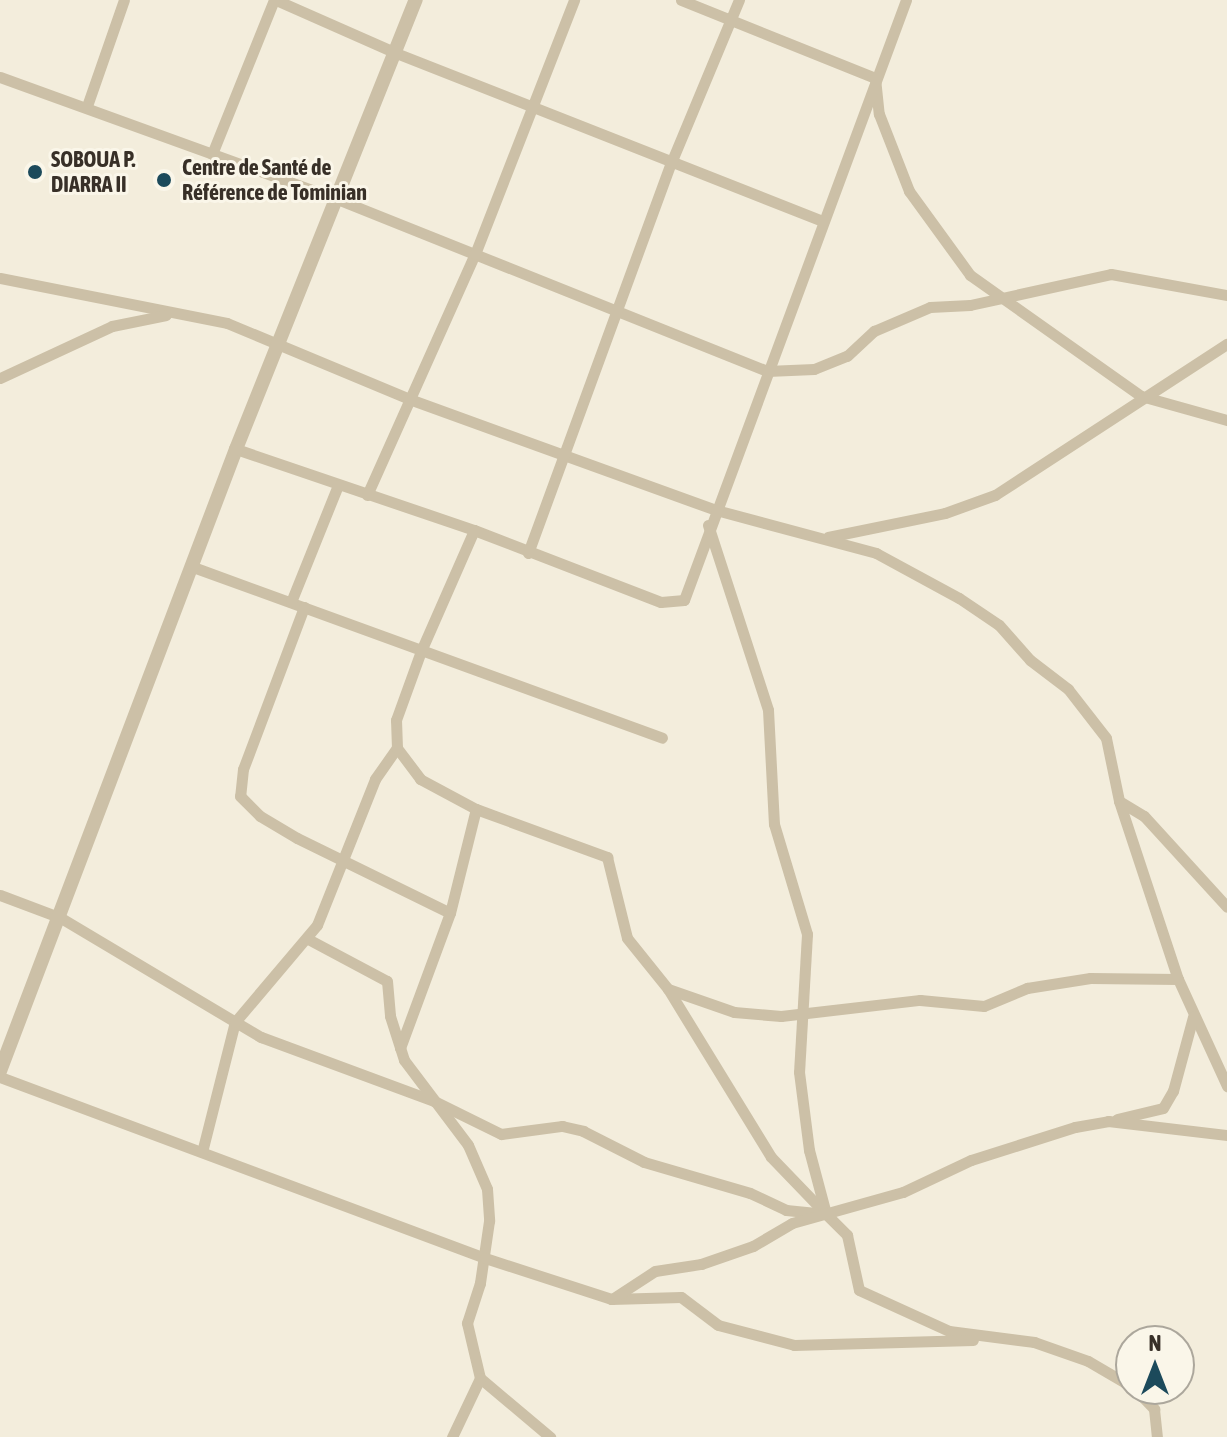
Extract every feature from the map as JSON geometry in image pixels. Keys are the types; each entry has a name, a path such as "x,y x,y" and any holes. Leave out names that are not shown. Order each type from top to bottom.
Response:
{"street":[{"path":"87,106 124,0"},
{"path":"212,154 275,0 396,53 532,104 671,163 822,221"},
{"path":"416,0 236,449 0,1074 485,1258 611,1299 681,1297 718,1325 794,1345 998,1339"},
{"path":"367,495 475,254 574,0"},
{"path":"681,0 875,78"},
{"path":"528,553 671,163 739,0"},
{"path":"236,449 474,530 668,604 684,600 708,525 906,0"},
{"path":"0,77 337,199 617,315 767,371 814,369 847,356 874,331 930,307 1003,297 1111,274 1227,295"},
{"path":"875,78 882,126 909,191 970,275 1141,396 1227,420"},
{"path":"0,278 227,323 278,347 412,400 716,510 876,553 999,625 1030,660 1068,689 1106,738 1119,801 1178,979 1227,1086"},
{"path":"0,378 112,326 175,314"},
{"path":"824,538 945,513 995,495 1141,396 1227,344"},
{"path":"291,602 338,485"},
{"path":"708,525 768,710 774,824 807,934 801,1013 804,1114 826,1214"},
{"path":"474,530 421,651 396,720 397,748 420,779 476,809 607,857 627,938 668,989 771,1157 847,1235 859,1290 949,1331 1034,1342 1088,1361 1115,1377"},
{"path":"193,567 662,738"},
{"path":"304,607 243,769 240,796 260,816 341,861 450,913"},
{"path":"202,1152 235,1022 269,977 308,939 375,779 397,748"},
{"path":"1119,801 1144,816 1227,907"},
{"path":"400,1048 450,913 476,809"},
{"path":"0,895 61,918 235,1022 336,1067 434,1101 501,1134 562,1126 583,1131 644,1162 750,1193 786,1210 826,1214"},
{"path":"308,939 387,981 400,1048 434,1101 468,1145 487,1189 485,1258 467,1323 480,1378 550,1437"},
{"path":"668,989 734,1012 801,1013 920,1000 984,1006 1027,988 1075,981 1178,979"},
{"path":"611,1299 655,1271 701,1264 753,1246 792,1223 940,1179 971,1160 1163,1108 1173,1091 1193,1017"},
{"path":"1108,1121 1227,1135"},
{"path":"452,1437 480,1378"},
{"path":"1150,1405 1154,1409 1157,1437"}],"place":[{"name":"SOBOUA P. DIARRA II","path":"35,172"},
{"name":"Centre de Santé de Référence de Tominian","path":"164,180"}]}
